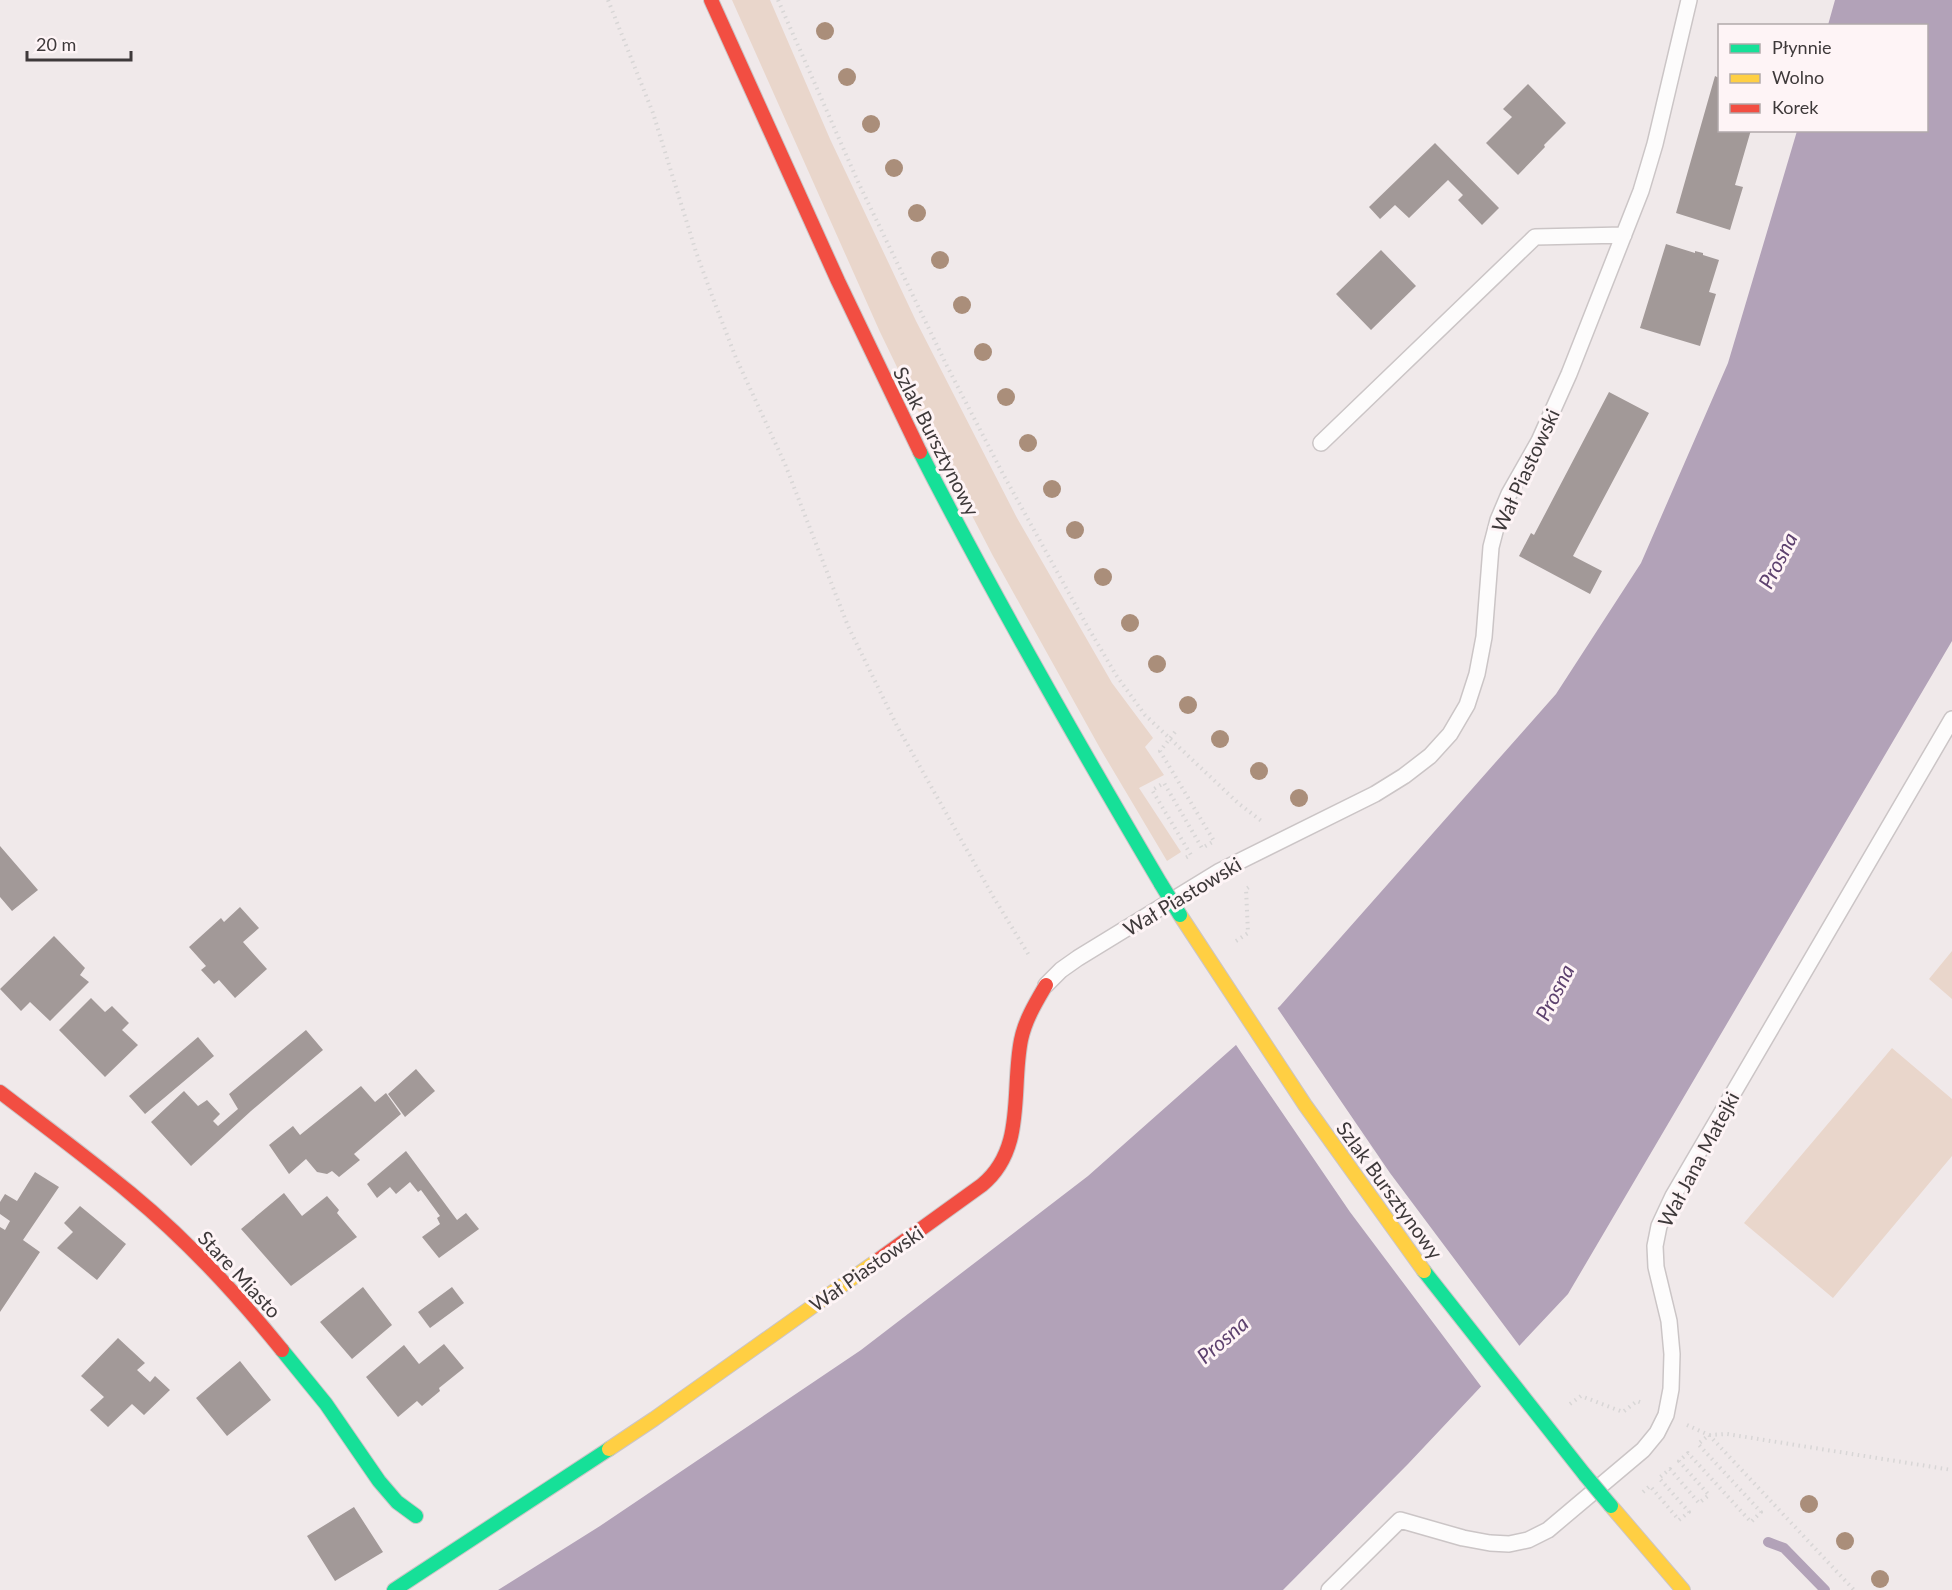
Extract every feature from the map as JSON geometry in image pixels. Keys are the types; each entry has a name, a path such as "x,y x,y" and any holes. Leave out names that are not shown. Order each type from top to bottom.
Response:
{"main road":[{"name":"Szlak Bursztynowy","path":"711,0 842,291 918,448 1001,608 1161,884 1303,1103 1383,1216 1531,1410 1683,1590"},
{"name":"Wał Piastowski","path":"394,1590 654,1419 974,1191 994,1174 1008,1151 1014,1129 1017,1065 1022,1039 1031,1010 1046,985"},
{"name":"Stare Miasto","path":"0,1092 130,1193 195,1252 257,1319 326,1404 379,1481 397,1502 416,1516"}],"lane":[{"name":"Wał Piastowski","path":"1046,985 1078,958 1220,871 1375,794 1404,776 1430,756 1450,734 1467,705 1478,674 1484,637 1491,547 1498,520 1509,494 1539,441 1569,374 1641,191 1655,144 1689,0"},
{"path":"1321,443 1535,237 1624,235"},
{"name":"Wał Jana Matejki","path":"1329,1590 1400,1520 1463,1538 1490,1543 1509,1544 1528,1540 1548,1530 1643,1450 1657,1433 1666,1414 1671,1389 1672,1354 1669,1321 1656,1267 1655,1246 1659,1226 1673,1196 1952,719"}],"path":[{"path":"608,0 653,113 696,252 714,301 736,358 792,482 848,626 897,726 1046,985"},
{"path":"778,0 859,184 947,366 1003,474 1116,675 1144,715 1169,740 1238,803 1285,838"},
{"path":"1175,732 1160,750 1214,841 1202,848 1164,783 1152,790 1191,855 1179,862"},
{"path":"1231,945 1248,933 1246,889 1254,884"},
{"path":"1565,1408 1581,1396 1623,1412 1636,1401"},
{"path":"1666,1414 1709,1435 1854,1590"},
{"path":"1637,1497 1650,1486 1679,1520 1689,1512 1659,1478 1670,1469 1699,1503 1709,1495 1679,1461 1688,1453 1751,1522 1761,1512 1698,1444 1709,1435 1726,1434 1952,1470"}],"shaded area":[{"path":"732,0 770,0 830,139 916,321 1017,518 1112,683 1153,738 1145,747 1164,775 1139,788 1181,852 1167,861 1101,750 993,556 926,427 880,332"},
{"path":"1952,951 1952,999 1929,979"},
{"path":"1892,1048 1952,1099 1952,1156 1833,1298 1744,1223"}],"water":[{"name":"Prosna","path":"1835,0 1952,0 1952,641 1568,1294 1408,1464 1283,1590 498,1590 600,1526 861,1350 1088,1176 1280,1006 1556,694 1641,563 1728,363 1797,132 1928,132 1928,24 1828,24"}],"pier":[{"path":"1276,1006 1390,1173 1521,1348 1483,1389 1350,1212 1234,1042"}],"building":[{"path":"1715,76 1718,78 1718,132 1750,132 1735,185 1743,187 1730,230 1676,213"},
{"path":"1528,84 1566,123 1518,175 1486,143 1512,117 1503,109"},
{"path":"1435,143 1499,208 1482,225 1458,200 1463,195 1448,180 1409,218 1395,205 1380,219 1369,207"},
{"path":"1666,244 1695,253 1695,251 1703,253 1703,255 1719,260 1709,292 1716,294 1700,346 1640,328"},
{"path":"1381,250 1416,286 1371,330 1336,294"},
{"path":"1609,392 1649,413 1573,556 1602,571 1590,594 1519,556 1531,533 1534,535"},
{"path":"0,846 38,890 12,911 0,897"},
{"path":"240,907 259,928 243,942 267,969 235,998 219,980 214,984 201,970 206,966 189,947 221,918 224,922"},
{"path":"54,936 85,968 80,975 89,982 50,1021 30,1002 21,1011 0,989"},
{"path":"91,998 105,1012 112,1006 129,1023 122,1030 138,1045 105,1077 59,1030"},
{"path":"306,1030 323,1050 191,1166 151,1122 184,1091 198,1106 207,1100 220,1114 213,1121 218,1126 238,1109 229,1094"},
{"path":"198,1037 214,1056 145,1114 129,1096"},
{"path":"416,1069 435,1091 405,1117 388,1094"},
{"path":"361,1086 375,1102 386,1093 401,1114 354,1154 360,1160 339,1177 332,1171 327,1174 317,1172 306,1159 289,1174 269,1145 293,1126 300,1135"},
{"path":"406,1151 457,1220 466,1213 479,1229 439,1258 422,1237 440,1224 437,1218 440,1216 421,1190 418,1192 410,1182 396,1194 390,1187 377,1198 367,1184"},
{"path":"35,1172 59,1187 23,1240 40,1252 0,1312 0,1227 5,1230 10,1221 0,1214 0,1202 5,1194 17,1201"},
{"path":"284,1193 302,1216 327,1196 339,1210 337,1213 357,1237 291,1286 241,1229"},
{"path":"80,1206 126,1244 97,1280 57,1248 73,1232 64,1223"},
{"path":"363,1287 392,1325 352,1359 320,1322"},
{"path":"452,1287 464,1303 430,1328 418,1312"},
{"path":"118,1338 145,1363 137,1370 150,1382 155,1376 170,1390 144,1415 132,1404 108,1427 90,1410 104,1397 81,1376"},
{"path":"444,1344 464,1368 439,1388 440,1391 422,1406 417,1401 398,1417 366,1377 404,1345 419,1364"},
{"path":"240,1361 271,1400 227,1436 196,1398"},
{"path":"354,1507 383,1552 335,1581 307,1536"}],"waterway":[{"path":"1768,1542 1784,1548 1825,1590"}],"traffic: fast":[{"path":"920,452 1037,670 1161,884"},
{"path":"1161,884 1180,915"},
{"path":"1424,1271 1585,1475"},
{"path":"282,1350 326,1404 379,1481 397,1502 416,1516"},
{"path":"394,1590 609,1449"},
{"path":"1585,1475 1611,1506"}],"traffic: slow":[{"path":"1180,915 1305,1105 1424,1271"},
{"path":"609,1449 878,1260"},
{"path":"1611,1506 1683,1590"}],"traffic: jam":[{"path":"711,0 838,281 920,452"},
{"path":"878,1260 982,1185 996,1170 1011,1136 1018,1059 1025,1025 1046,985"},
{"path":"0,1092 82,1154 171,1229 228,1287 282,1350"}]}
